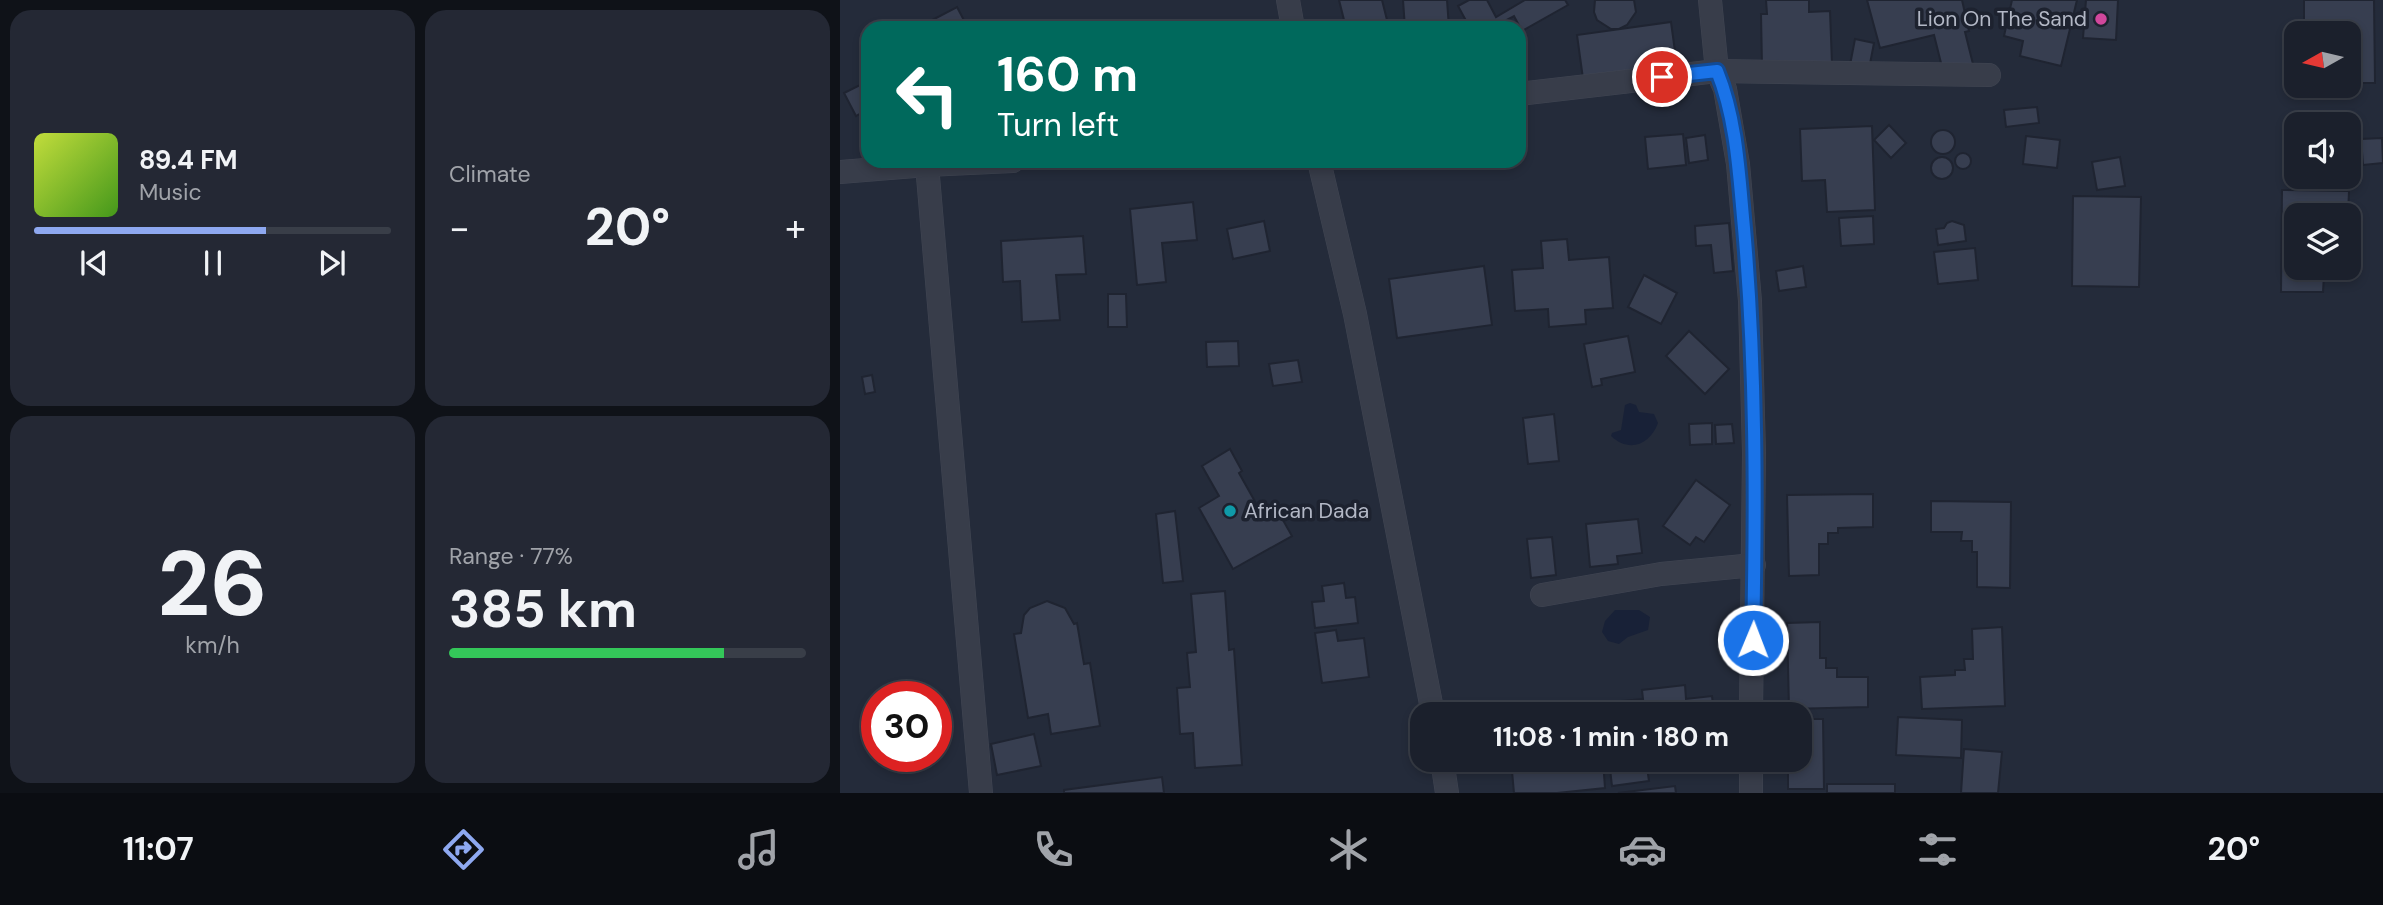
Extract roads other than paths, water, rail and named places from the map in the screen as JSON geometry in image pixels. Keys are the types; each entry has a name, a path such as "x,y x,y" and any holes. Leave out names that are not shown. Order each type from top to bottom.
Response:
{"street":[{"path":"1288,0 1292,21"},
{"path":"1710,0 1717,71 1725,89 1738,164 1750,302 1754,565 1751,702"},
{"path":"1526,93 1717,71 1989,75"},
{"path":"840,172 890,168"},
{"path":"928,168 981,793"},
{"path":"1321,168 1355,314 1431,702"},
{"path":"1542,595 1661,574 1754,565"},
{"path":"1444,772 1447,793"},
{"path":"1751,772 1751,793"}],"water":[{"path":"1625,405 1636,405 1639,412 1654,414 1658,423 1650,437 1632,445 1611,436 1621,430"},
{"path":"1615,610 1639,610 1650,617 1648,630 1628,637 1619,644 1608,641 1602,632 1605,621"}],"place":[{"name":"Lion On The Sand","path":"2101,19"},
{"name":"African Dada","path":"1230,511"}]}
